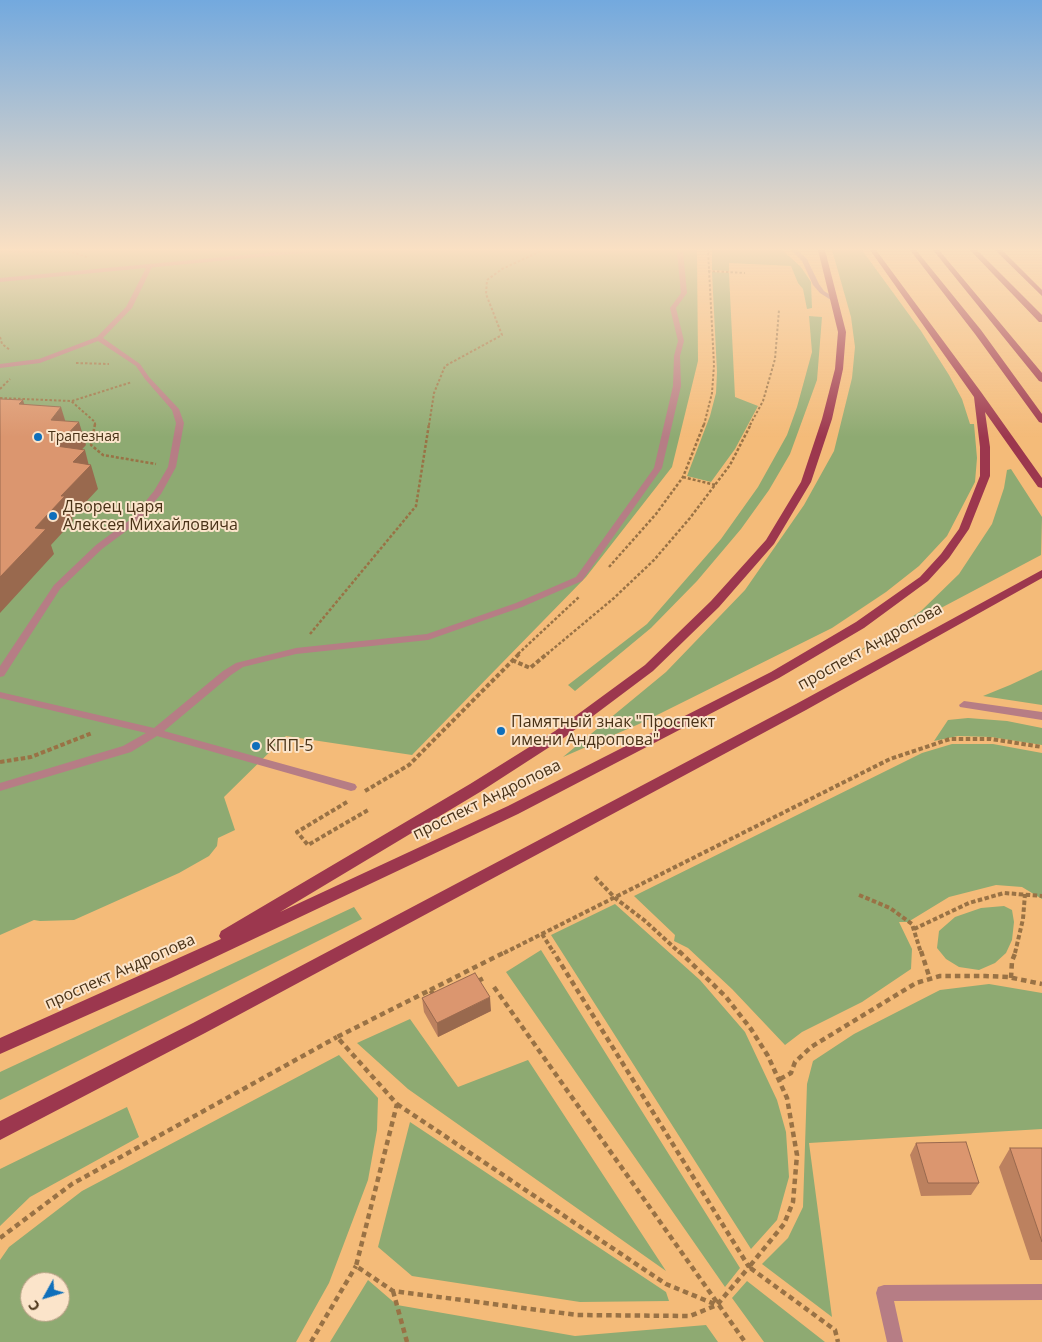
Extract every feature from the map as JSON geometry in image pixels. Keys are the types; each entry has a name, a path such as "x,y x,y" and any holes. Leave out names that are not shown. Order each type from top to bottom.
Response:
{"main road":[{"path":"165,973 475,788 560,734 649,668 715,604 770,542 806,482 827,419 839,369 842,332 838,313"},
{"path":"919,313 1042,486"},
{"path":"962,313 1042,420"},
{"path":"987,313 1042,379"},
{"name":"проспект Андропова","path":"0,1046 165,973 514,810 775,675 860,625 924,579 945,556 964,529 985,476 985,447 978,394"},
{"name":"проспект Андропова","path":"0,1131 199,1028 774,721 1042,573"}],"street":[{"path":"0,366 40,360 99,338 124,313"},
{"path":"0,787 127,748 156,732 226,672 240,665 296,652 428,638 519,605 579,579 658,468 677,386 677,356 681,341 674,313"},
{"path":"0,674 57,587 99,547 134,521 158,492 172,467 180,423 175,409 146,378 138,365 99,338"},
{"path":"0,695 156,732 351,787"},
{"path":"964,705 1042,716"},
{"path":"895,1342 884,1293 1042,1292"}],"path":[{"path":"296,652 416,506 434,393 446,366 502,335 493,313"},
{"path":"512,660 530,668 580,627 654,560 690,518 730,465 763,401 775,359 780,313"},
{"path":"40,360 138,365"},
{"path":"0,398 71,401 146,378"},
{"path":"71,401 79,406 95,422 95,432 91,445 103,455 172,467"},
{"path":"683,477 715,485"},
{"path":"0,762 31,757 117,723"},
{"path":"0,1238 72,1184 337,1037 890,759 950,739 991,740 1042,747"},
{"path":"316,840 368,810"},
{"path":"356,1266 393,1291 577,1315 690,1316 718,1305 784,1224 793,1202 797,1154 787,1098 768,1056 751,1029 726,997 680,951 615,898 595,877"},
{"path":"914,929 986,898 1004,893 1042,896"},
{"path":"859,894 897,912 912,924 930,979"},
{"path":"1011,978 1012,961 1019,942 1025,894"},
{"path":"542,934 749,1267 835,1330 838,1342"},
{"path":"780,1079 792,1073 795,1062 811,1047 916,982 940,976 1011,978 1042,984"},
{"path":"470,986 486,977"},
{"path":"494,987 745,1342"},
{"path":"430,990 438,1003"},
{"path":"337,1037 397,1104 666,1284 718,1305"},
{"path":"311,1342 356,1266 397,1104"},
{"path":"393,1291 407,1342"}],"green space":[{"path":"0,313 698,313 698,361 672,467 586,577 412,755 286,736 224,797 235,830 218,838 217,846 209,856 179,873 74,920 34,920 0,935"},
{"path":"714,313 731,313 735,397 758,406 735,449 711,482 687,476 710,416 716,393 717,372"},
{"path":"850,313 908,313 949,375 962,399 970,424 974,424 977,458 975,482 947,536 919,566 886,592 832,628 639,724 563,757 666,672 745,590 804,505 834,451 852,378 855,347"},
{"path":"809,316 822,317 817,380 790,454 769,490 741,529 697,581 651,628 575,691 568,685 647,624 721,539 758,487 787,435 797,407 812,352"},
{"path":"1011,469 1042,517 1041,555 856,653 921,611 959,574 992,524 1004,488 1007,470"},
{"path":"1042,670 1042,705 983,696 1010,685"},
{"path":"968,718 1007,721 1042,728 1042,745 991,737 958,736 934,741 948,720"},
{"path":"952,744 993,744 1042,753 1042,899 1022,887 996,885 949,897 908,922 899,922 912,949 911,969 862,1002 802,1032 785,1045 732,989 688,948 674,941 675,935 634,896 922,753"},
{"path":"615,904 700,980 745,1032 777,1100 786,1132 789,1177 777,1220 751,1249 551,935"},
{"path":"1004,906 1012,910 1014,922 1012,940 1006,953 995,963 979,970 959,967 946,959 937,948 939,931 955,917 981,908"},
{"path":"354,907 362,919 0,1100 0,1072"},
{"path":"541,950 740,1268 725,1287 506,972"},
{"path":"989,984 1042,993 1042,1129 809,1143 832,1317 762,1264 788,1238 803,1207 807,1084 813,1061 854,1034 940,990"},
{"path":"410,1019 458,1087 528,1060 666,1271 408,1089 357,1043"},
{"path":"339,1055 378,1098 377,1130 368,1180 329,1283 296,1342 0,1342 0,1260 9,1247 82,1191"},
{"path":"127,1107 139,1137 30,1197 0,1226 0,1169"},
{"path":"410,1122 666,1292 669,1301 580,1302 412,1276 378,1247"},
{"path":"368,1280 397,1305 575,1336 706,1325 718,1342 330,1342"},
{"path":"747,1281 825,1342 764,1342 732,1298"}],"building":[{"path":"0,399 23,400 19,404 61,407 51,420 79,422 56,446 85,450 73,462 91,465 61,496 65,496 35,528 46,529 0,577"},
{"path":"475,973 490,997 437,1023 422,998"},
{"path":"966,1142 979,1183 928,1183 916,1143"},
{"path":"1010,1148 1042,1148 1042,1242"}],"place":[{"name":"Трапезная","path":"38,437"},
{"name":"Дворец царя Алексея Михайловича","path":"53,516"},
{"name":"Памятный знак \"Проспект имени Андропова\"","path":"501,731"},
{"name":"КПП-5","path":"256,746"}]}
